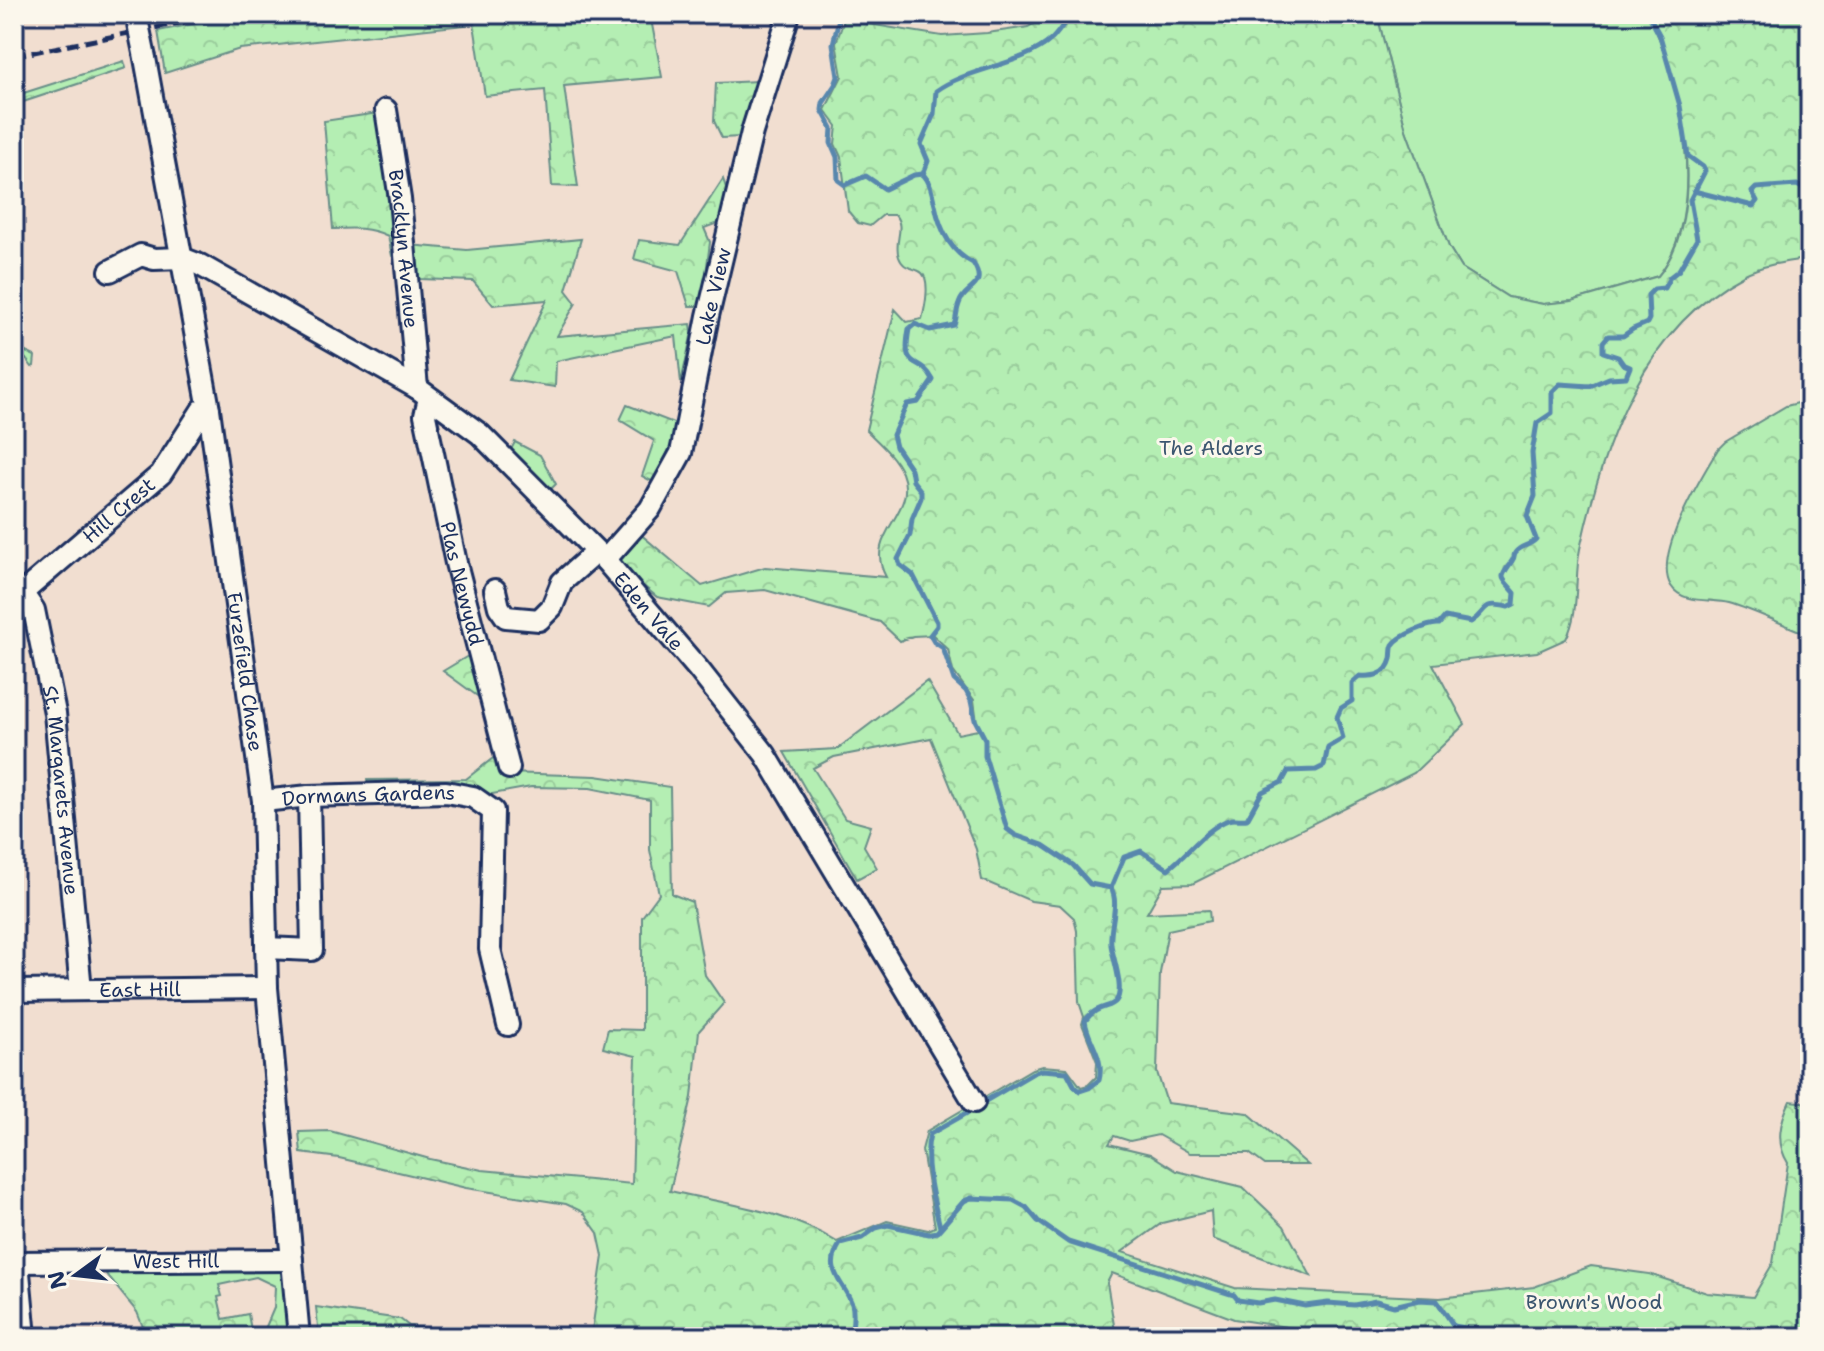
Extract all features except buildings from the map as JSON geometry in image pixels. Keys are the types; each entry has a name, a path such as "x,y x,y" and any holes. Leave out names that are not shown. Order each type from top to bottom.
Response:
{"street":[{"name":"Furzefield Chase","path":"136,14 209,409 263,801 267,988 299,1337"},
{"name":"Lake View","path":"495,590 499,607 506,617 539,620 552,607 562,582 600,556 650,509 681,453 708,316 752,132 789,14"},
{"name":"Bracklyn Avenue","path":"386,110 423,393"},
{"path":"110,271 141,255 154,259 182,258"},
{"name":"Eden Vale","path":"182,258 200,265 423,393 480,434 600,556 699,670 765,754 974,1102"},
{"name":"Plas Newydd","path":"423,393 456,563 509,768"},
{"name":"Hill Crest","path":"18,597 161,474 202,410 209,409"},
{"name":"St. Margarets Avenue","path":"18,597 34,610 55,713 81,990"},
{"name":"Dormans Gardens","path":"263,801 309,796 446,792 473,797 493,811 490,949 508,1025"},
{"path":"266,948 312,950 309,796"},
{"name":"East Hill","path":"14,991 267,988"},
{"name":"West Hill","path":"16,1262 292,1260"},
{"path":"16,1262 25,1337"}],"green space":[{"path":"244,14 650,14 662,77 564,86 578,187 552,186 545,90 485,96 474,24 240,49 165,73 158,31"},
{"name":"The Alders","path":"1051,14 1377,14 1406,130 1449,247 1462,268 1508,297 1543,304 1572,301 1658,276 1674,250 1683,218 1687,183 1685,146 1671,74 1648,14 1810,14 1810,258 1745,274 1710,297 1679,325 1654,357 1615,430 1601,469 1580,549 1575,606 1566,639 1537,652 1433,664 1465,724 1414,773 1192,884 1163,885 1147,913 1209,910 1210,921 1168,930 1160,973 1157,1072 1167,1103 1248,1113 1308,1165 1265,1165 1249,1153 1190,1153 1158,1135 1130,1141 1114,1136 1109,1144 1150,1154 1177,1171 1243,1187 1284,1226 1311,1276 1213,1239 1211,1211 1162,1223 1122,1252 1235,1288 1440,1298 1534,1287 1591,1266 1649,1274 1707,1293 1753,1297 1773,1263 1788,1163 1780,1140 1784,1117 1790,1101 1810,1103 1810,1337 1352,1337 1234,1319 1112,1273 1107,1283 1116,1337 591,1337 603,1256 598,1233 583,1212 566,1204 466,1188 339,1158 301,1153 299,1132 330,1131 482,1170 632,1184 636,1056 603,1048 608,1029 642,1030 642,917 659,894 650,850 650,800 590,788 531,787 481,796 365,792 367,780 466,779 497,755 480,698 443,671 473,653 508,773 596,776 670,787 672,894 692,902 705,975 724,1003 699,1031 692,1097 670,1191 777,1216 818,1231 837,1242 887,1221 928,1230 935,1227 922,1150 927,1131 1032,1069 1042,1066 1067,1068 1081,1087 1096,1077 1097,1062 1082,1024 1084,1017 1079,1002 1074,918 1060,905 1031,901 982,880 976,849 931,738 834,757 813,768 845,819 871,826 864,846 877,868 857,879 784,752 837,749 927,681 958,734 978,730 974,700 953,671 948,649 933,635 913,636 900,641 880,622 765,590 726,593 709,607 657,597 613,561 639,533 702,586 765,567 886,577 880,562 881,548 903,500 905,487 895,461 866,430 895,309 907,322 922,319 926,285 923,274 905,265 899,257 899,225 895,215 883,215 870,226 858,223 848,211 841,157 835,144 837,126 825,110 842,76 836,43 844,20 942,36 1028,27"},
{"path":"1377,14 1648,14 1671,74 1685,146 1683,218 1674,249 1658,276 1572,301 1543,304 1508,297 1462,268 1449,247 1406,130"},
{"path":"124,61 126,68 14,105 14,96"},
{"path":"758,81 740,137 722,138 714,121 716,83"},
{"path":"378,113 397,244 467,250 581,239 566,290 576,303 557,336 691,324 681,383 676,336 556,361 555,387 509,380 547,300 493,305 473,281 420,279 392,256 388,236 354,228 333,229 324,121"},
{"path":"723,179 731,202 726,220 704,228 710,242 702,306 689,306 678,271 634,259 639,240 680,245"},
{"path":"14,306 19,349 35,356 34,366 26,359 22,362 21,370 14,375"},
{"path":"1810,400 1810,635 1729,603 1683,596 1671,586 1667,573 1668,556 1681,516 1718,449 1786,406"},
{"path":"627,405 679,425 655,483 642,476 654,441 620,420"},
{"path":"515,442 540,455 556,484 547,493 508,455"},
{"path":"292,1260 299,1337 147,1337 137,1312 97,1263","holes":["256,1277 275,1286 274,1308 265,1329 251,1330 248,1314 223,1319 219,1285"]},
{"path":"316,1307 400,1319 409,1326 489,1337 319,1337"}],"waterway":[{"path":"840,14 833,44 838,77 822,110 832,128 831,143 837,157 838,180 845,185 866,176 885,189 923,174"},
{"path":"923,174 928,161 921,144 934,114 936,91 949,83 1040,48 1055,36 1071,14"},
{"path":"1111,888 1124,857 1141,851 1168,869 1220,824 1230,819 1247,819 1262,792 1282,782 1288,771 1316,770 1324,766 1328,747 1343,738 1337,717 1341,708 1352,701 1352,683 1360,676 1383,672 1391,659 1393,645 1401,638 1421,628 1439,624 1445,617 1471,622 1489,606 1508,607 1514,604 1515,593 1503,575 1515,552 1536,539 1527,516 1535,496 1532,453 1537,423 1552,413 1552,392 1560,384 1590,386 1609,378 1626,377 1630,367 1618,357 1603,352 1603,342 1608,336 1623,336 1647,323 1648,295 1654,289 1664,288 1697,239 1690,200 1705,171 1688,156 1680,106 1660,36 1648,14"},
{"path":"923,174 930,185 947,239 958,253 973,263 978,277 962,298 954,325 930,330 915,324 909,329 909,358 928,372 933,380 918,402 907,404 893,435 896,447 921,491 910,535 898,559 900,565 913,575 937,622 930,635 943,648 954,680 966,691 971,701 975,720 985,739 985,756 1007,829 1043,845 1073,865 1090,884 1111,888"},
{"path":"1694,191 1753,206 1757,201 1752,192 1756,188 1797,185 1810,192"},
{"path":"982,1103 1042,1070 1067,1072 1080,1091 1099,1080 1100,1064 1085,1021 1094,1012 1116,1001 1118,996 1119,982 1111,945 1115,901 1111,888"},
{"path":"940,1227 928,1168 930,1134 967,1113"},
{"path":"851,1337 852,1304 836,1276 833,1262 840,1244 862,1238 876,1228 888,1225 929,1234 937,1232 964,1201 971,1198 1013,1200 1068,1242 1234,1295 1238,1300 1258,1303 1275,1300 1305,1306 1328,1303 1354,1305 1376,1301 1394,1306 1419,1300 1437,1301 1454,1326 1514,1337"}],"railway":[{"path":"14,56 225,14"}],"park label":[{"name":"Brown's Wood","path":"1594,1302"}]}
